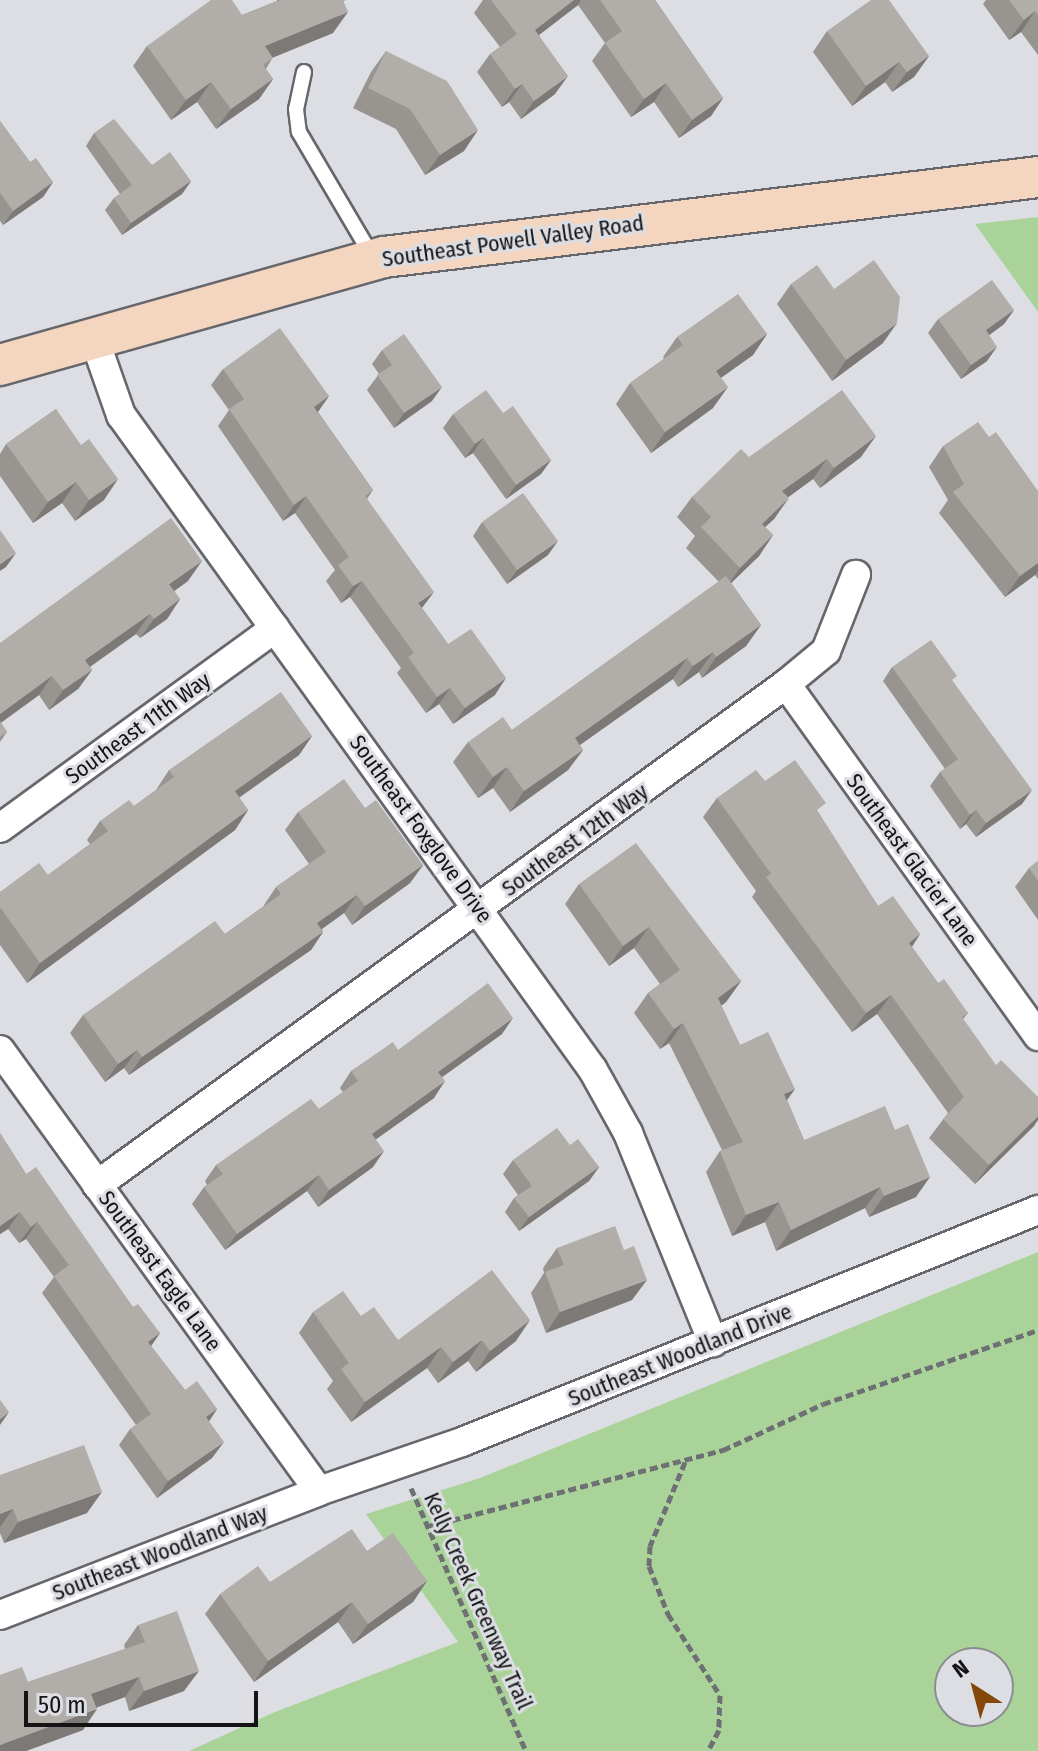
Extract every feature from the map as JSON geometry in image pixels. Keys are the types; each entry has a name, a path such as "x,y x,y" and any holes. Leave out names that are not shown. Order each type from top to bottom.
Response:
{"main road":[{"name":"Southeast Powell Valley Road","path":"0,365 374,259 1038,177"}],"street":[{"name":"Southeast Foxglove Drive","path":"94,338 121,415 480,909 614,1105 713,1342"},
{"name":"Southeast 12th Way","path":"97,1185 786,684 826,651 856,575"},
{"name":"Southeast 11th Way","path":"0,828 275,628"},
{"name":"Southeast Glacier Lane","path":"786,684 1038,1036"},
{"name":"Southeast Eagle Lane","path":"0,1050 319,1491"},
{"name":"Southeast Woodland Drive","path":"319,1491 400,1464 713,1342 1038,1210"},
{"name":"Southeast Woodland Way","path":"0,1615 319,1491"}],"lane":[{"path":"304,72 296,109 299,132 374,259"}],"path":[{"path":"429,1526 685,1461 891,1379 1038,1330"},
{"path":"685,1461 650,1546 649,1566 668,1614 720,1695 719,1730 708,1751"},
{"name":"Kelly Creek Greenway Trail","path":"400,1464 526,1751"}],"green space":[{"path":"1038,217 1038,312 975,224"},
{"path":"1038,1252 1038,1751 189,1751 275,1712 458,1642 366,1514 480,1478"}],"building":[{"path":"211,0 232,0 242,15 281,0 343,0 348,12 265,46 273,58 263,65 273,79 231,109 211,82 186,100 147,46"},
{"path":"491,0 574,0 535,30 568,76 534,101 522,84 515,89 490,54 517,34"},
{"path":"600,0 655,0 723,98 692,120 666,83 644,99 605,43 622,31"},
{"path":"871,0 889,0 929,56 907,72 899,62 866,86 827,31"},
{"path":"1009,0 1038,0 1038,15 1035,11 1024,20"},
{"path":"386,51 447,81 478,130 440,155 410,109 368,88"},
{"path":"114,119 152,165 170,152 191,181 131,223 114,198 132,185 94,133"},
{"path":"0,121 30,162 36,158 53,182 13,211 0,193"},
{"path":"874,260 900,297 897,323 846,360 791,284 817,265 834,289"},
{"path":"992,280 1014,310 986,330 997,347 971,365 938,319"},
{"path":"738,294 767,334 716,371 728,387 665,432 630,383 683,345 677,337"},
{"path":"280,328 329,396 314,407 373,490 365,496 434,592 418,603 448,644 471,629 506,678 465,708 450,688 437,697 408,657 414,653 362,581 353,586 338,565 349,557 306,496 294,505 229,409 244,399 223,369"},
{"path":"404,334 442,387 404,413 377,375 392,365 382,350"},
{"path":"486,390 503,413 513,406 551,460 516,485 483,438 475,444 453,414"},
{"path":"842,390 876,436 834,468 827,459 782,491 789,498 762,524 773,535 740,568 701,527 711,517 692,497 741,449 749,457"},
{"path":"56,409 81,445 89,439 118,479 89,500 76,482 48,502 6,444"},
{"path":"978,422 989,437 996,432 1038,491 1038,563 1020,576 953,492 964,484 943,446"},
{"path":"523,493 558,541 517,570 482,522"},
{"path":"171,518 202,561 169,584 180,599 154,619 150,614 85,660 92,670 63,690 52,676 0,714 0,643"},
{"path":"0,530 16,553 0,564"},
{"path":"726,576 761,625 716,657 713,652 693,666 687,658 575,738 583,750 524,791 507,767 493,777 468,742 503,717 512,730"},
{"path":"931,640 957,676 952,680 1032,790 986,823 976,810 970,815 940,772 958,759 892,667"},
{"path":"281,692 312,736 235,791 248,810 40,963 0,907 0,892 39,863 48,875 108,831 100,821 129,800 134,806 174,777 169,770"},
{"path":"0,721 7,732 0,737"},
{"path":"795,760 826,803 817,810 878,906 893,896 920,934 909,943 938,983 944,979 968,1013 962,1017 996,1065 1001,1060 1038,1097 1038,1116 989,1165 943,1119 964,1097 891,995 866,1013 766,877 771,874 717,798 756,770 765,781"},
{"path":"344,779 365,808 376,800 423,865 365,906 357,895 317,923 323,932 142,1057 137,1050 118,1064 83,1015 215,921 225,934 281,894 276,887 326,852 298,812"},
{"path":"636,843 741,981 718,998 740,1045 768,1032 795,1089 784,1094 804,1140 885,1106 895,1130 908,1124 930,1177 884,1196 880,1187 791,1230 779,1202 746,1215 720,1151 743,1142 683,1023 674,1029 648,993 680,970 649,927 623,946 579,884"},
{"path":"1038,861 1038,881 1029,868"},
{"path":"488,983 513,1018 438,1072 445,1081 372,1134 384,1151 329,1190 319,1175 237,1234 204,1187 223,1174 216,1165 311,1099 319,1109 358,1081 351,1071 393,1042 398,1050"},
{"path":"557,1128 570,1145 578,1139 599,1167 529,1217 514,1198 532,1186 513,1160"},
{"path":"0,1133 26,1174 36,1167 133,1307 138,1304 160,1333 148,1342 185,1390 197,1381 217,1409 206,1417 224,1442 168,1481 130,1429 151,1414 54,1276 69,1265 37,1222 31,1227 20,1212 0,1226"},
{"path":"615,1226 624,1250 634,1246 647,1280 560,1312 545,1272 564,1265 557,1248"},
{"path":"492,1270 530,1320 490,1351 482,1340 453,1362 441,1347 365,1402 341,1369 349,1363 313,1312 343,1291 361,1316 374,1307 398,1340"},
{"path":"0,1400 9,1412 0,1419"},
{"path":"84,1445 102,1492 18,1522 13,1509 0,1514 0,1475"},
{"path":"352,1529 367,1551 393,1533 427,1581 368,1624 352,1602 268,1661 220,1594 258,1566 270,1582"},
{"path":"177,1611 199,1671 144,1691 139,1677 91,1694 97,1709 0,1745 0,1675 22,1667 28,1682 145,1642 138,1625"}]}
